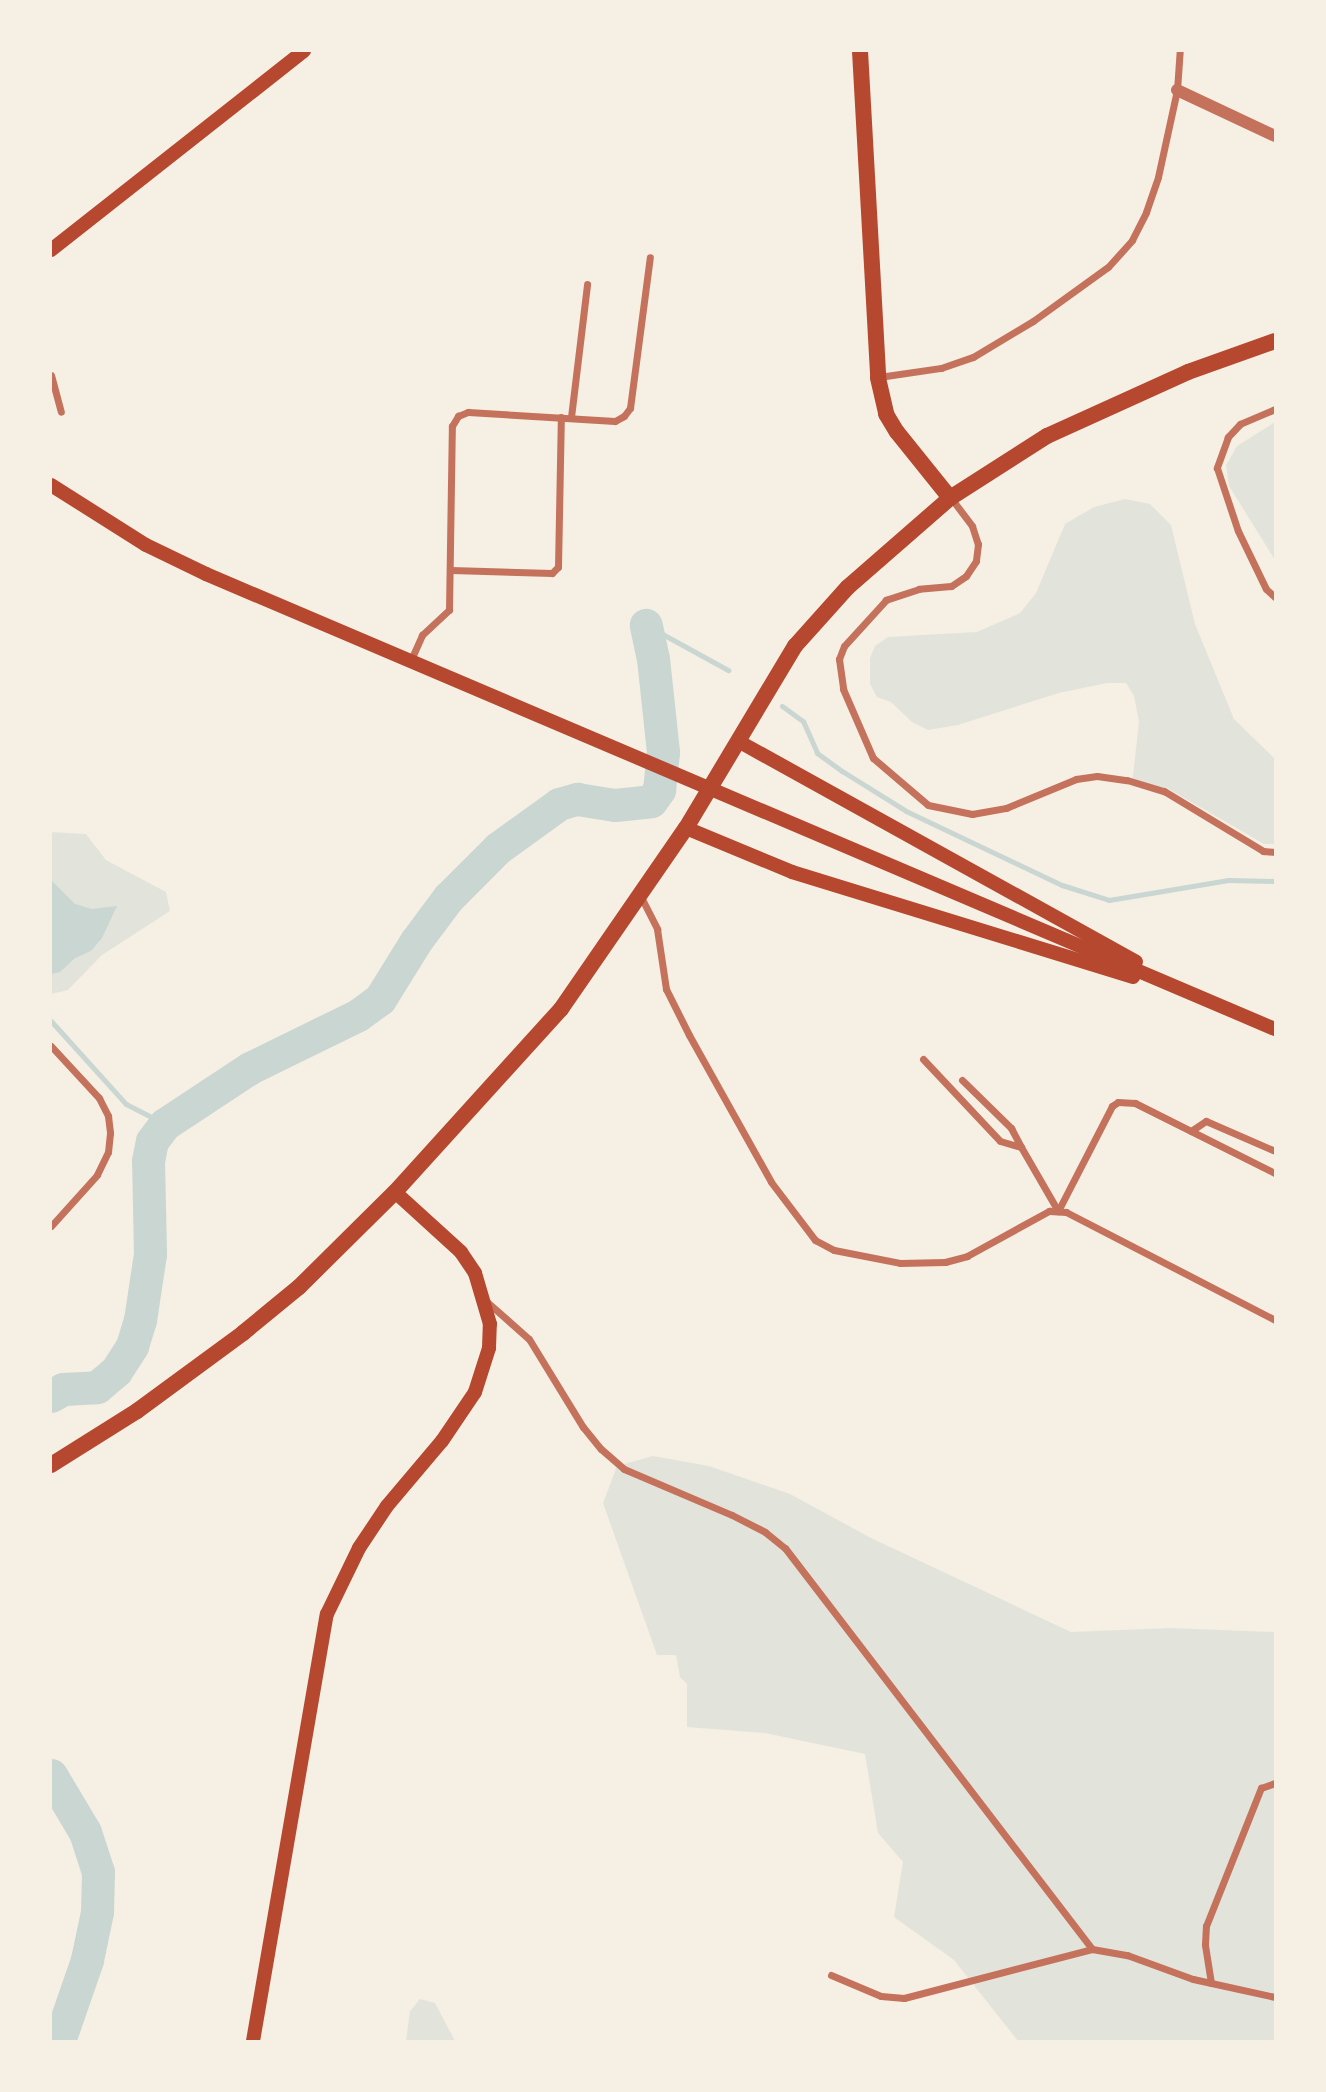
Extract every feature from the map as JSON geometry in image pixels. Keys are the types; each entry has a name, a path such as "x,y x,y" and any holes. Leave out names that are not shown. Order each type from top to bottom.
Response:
{"highway":[{"path":"860,51 878,377 886,414 897,432 950,498"},
{"path":"52,1465 137,1411 243,1334 299,1287 395,1192 561,1009 641,897 686,828 795,646 848,587 950,498 1007,460 1092,414 1188,372 1275,341"}],"main road":[{"path":"51,250 304,51"},
{"path":"51,485 170,557 410,662 1275,1029"},
{"path":"738,741 1201,998"},
{"path":"686,828 792,872 1201,998"},
{"path":"253,2041 327,1614 359,1548 387,1506 442,1441 475,1392 489,1348 491,1324 475,1273 461,1252 395,1192"}],"street":[{"path":"878,377 941,368 973,357 1033,321 1108,267 1132,240 1146,212 1158,177 1177,90 1180,51"},
{"path":"1177,90 1275,136"},
{"path":"410,662 422,635 449,610 452,426 458,416 468,412 615,421 630,408 650,257"},
{"path":"571,417 587,284"},
{"path":"51,375 61,412"},
{"path":"1275,409 1240,424 1228,438 1217,468 1238,531 1266,589 1275,597"},
{"path":"451,570 552,573 558,567 561,417"},
{"path":"950,498 972,526 978,544 976,561 966,576 951,586 919,589 886,600 844,646 839,659 843,689 873,758 928,805 972,814 1006,808 1076,779 1097,776 1127,780 1164,791 1263,851 1275,852"},
{"path":"641,897 657,929 666,989 689,1035 771,1182 815,1240 834,1250 900,1263 945,1262 967,1256 1049,1210 1066,1212 1275,1320"},
{"path":"51,1046 99,1098 108,1116 110,1133 108,1152 97,1175 51,1226"},
{"path":"922,1059 1000,1141 1021,1147"},
{"path":"962,1080 1011,1128 1058,1211"},
{"path":"1058,1211 1112,1106 1118,1102 1135,1103 1275,1174"},
{"path":"1191,1131 1206,1122 1275,1152"},
{"path":"485,1299 529,1339 583,1427 601,1450 624,1469 732,1514 785,1548 1092,1949"},
{"path":"1211,1983 1205,1944 1206,1926 1261,1788 1275,1783"},
{"path":"831,1975 881,1996 904,1998 1092,1949 1127,1955 1211,1983 1275,1997"}],"shaded area":[{"path":"1275,422 1275,560 1229,486 1226,465 1237,446"},
{"path":"1125,499 1150,504 1171,525 1195,624 1234,719 1275,759 1275,844 1264,844 1167,788 1132,784 1139,722 1134,696 1126,683 1107,683 1059,693 958,725 928,730 912,722 891,702 877,697 870,684 870,658 875,646 888,637 977,632 1020,613 1036,593 1065,524 1094,507"},
{"path":"51,832 86,834 106,860 166,892 170,911 102,955 68,990 51,994"},
{"path":"51,880 75,904 92,909 117,906 102,938 91,951 75,958 60,972 51,974"},
{"path":"653,1456 709,1466 790,1494 871,1538 1071,1632 1169,1628 1275,1632 1275,2041 1018,2041 954,1960 894,1917 903,1862 878,1833 865,1754 765,1733 687,1727 687,1684 680,1677 676,1655 657,1655 603,1503 617,1466"},
{"path":"420,1999 435,2003 455,2041 406,2041 410,2011"}],"waterway":[{"path":"646,625 728,670"},
{"path":"51,1396 63,1389 97,1387 116,1371 132,1346 140,1320 150,1254 148,1161 152,1141 165,1124 250,1068 358,1015 380,999 416,941 448,898 498,848 559,804 577,799 615,805 651,801 659,790 663,752 653,659 646,625"},
{"path":"782,706 803,721 817,753 842,771 906,811 1062,885 1109,900 1228,880 1275,881"},
{"path":"51,1021 126,1104 165,1124"},
{"path":"51,1775 85,1832 98,1872 97,1912 87,1960 59,2041"}]}
